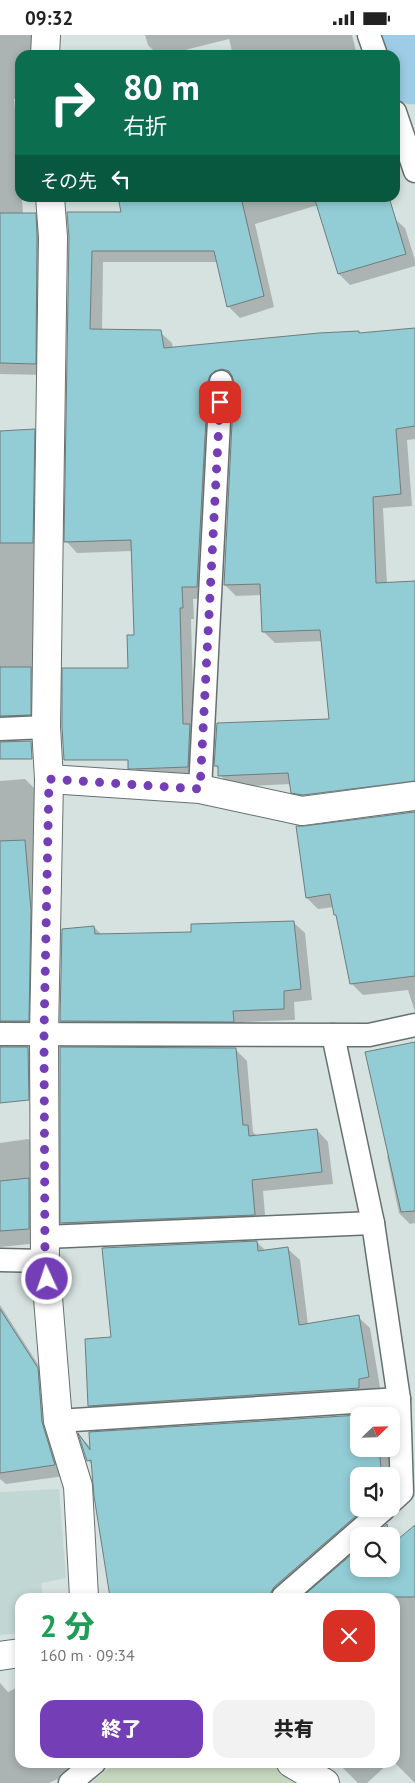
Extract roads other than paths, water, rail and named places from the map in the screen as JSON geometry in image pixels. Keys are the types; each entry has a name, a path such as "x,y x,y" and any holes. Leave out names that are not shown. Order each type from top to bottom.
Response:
{"street":[{"path":"45,50 46,35"},
{"path":"50,202 53,237 46,727 49,779 44,1034 45,1249 58,1421 78,1486 84,1593"},
{"path":"49,779 200,789 302,811 415,796"},
{"path":"0,1656 15,1654"}],"lane":[{"path":"369,35 374,50"},
{"path":"400,127 415,171"},
{"path":"200,789 221,382"},
{"path":"0,729 46,727"},
{"path":"0,1034 369,1035 415,1025"},
{"path":"333,1035 373,1223 399,1399 402,1492 400,1494"},
{"path":"0,1260 45,1249 373,1223"},
{"path":"58,1421 399,1399"},
{"path":"288,1593 375,1517"},
{"path":"70,1783 88,1768"}],"waterway":[{"path":"403,35 415,67"}]}
